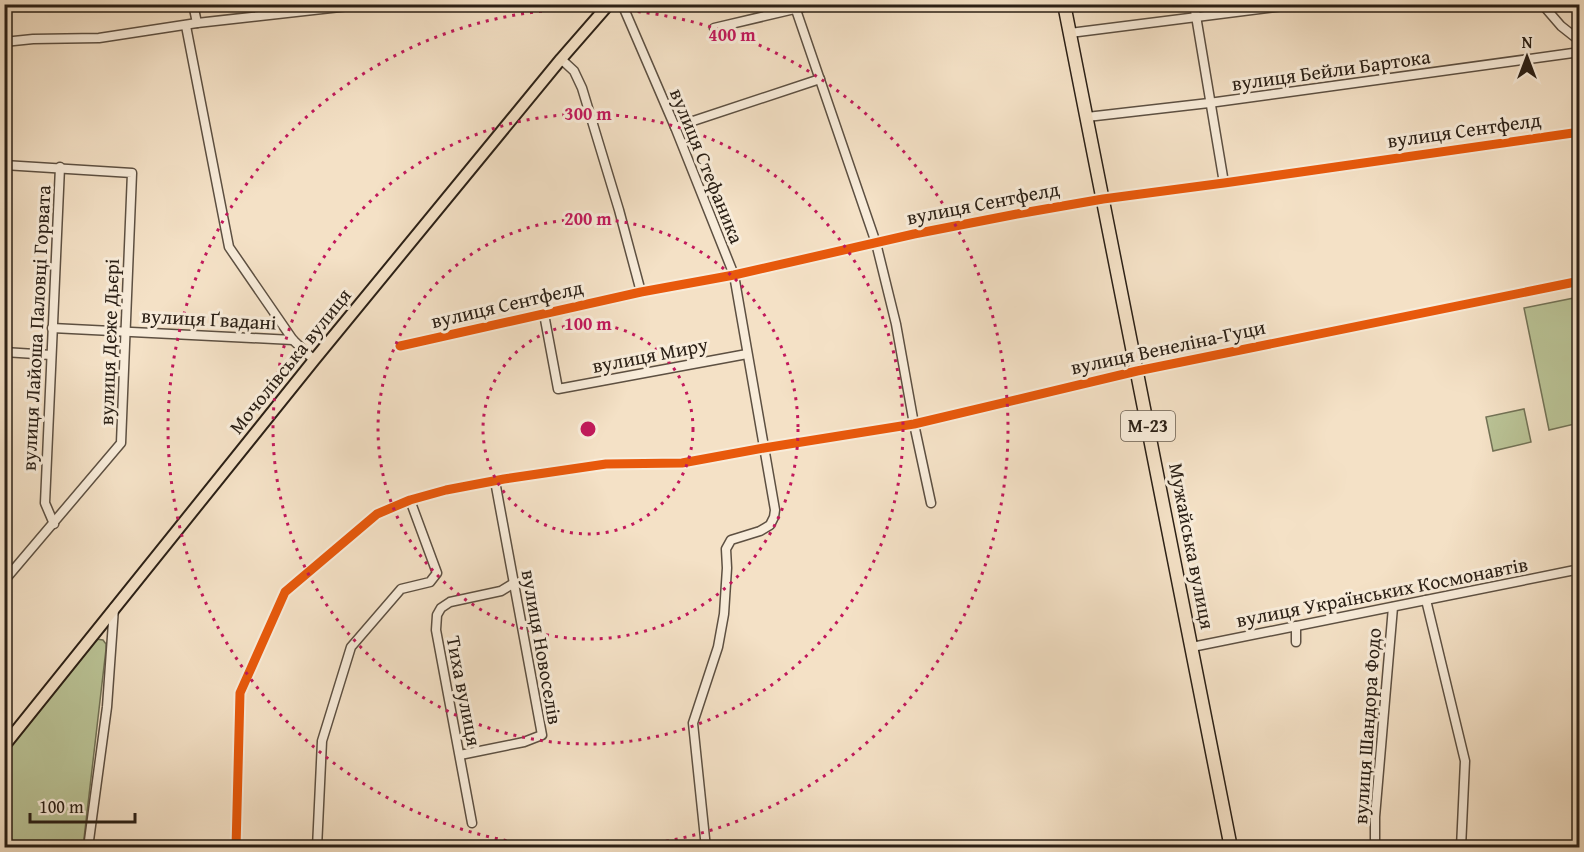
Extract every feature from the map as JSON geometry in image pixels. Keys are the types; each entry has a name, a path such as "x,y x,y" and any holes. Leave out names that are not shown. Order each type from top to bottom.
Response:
{"highway":[{"name":"Мужайська вулиця","path":"1064,4 1231,848"}],"main road":[{"name":"Мочолівська вулиця","path":"4,746 314,360 561,59 609,4"}],"street":[{"path":"193,4 197,23"},
{"path":"4,42 99,38 197,23 367,4"},
{"name":"вулиця Стефаника","path":"622,4 675,127 734,275 774,517 770,525 760,531 731,540 726,549 724,614 718,647 693,723 706,848"},
{"path":"714,27 816,4"},
{"path":"1194,4 1224,183"},
{"path":"1070,33 1300,4"},
{"path":"1542,4 1561,26 1580,41"},
{"path":"795,7 876,243 896,324 931,503"},
{"path":"186,26 229,247 293,340 314,360"},
{"name":"вулиця Бейли Бартока","path":"1087,117 1209,103 1580,52"},
{"path":"561,59 574,71 582,88 641,292"},
{"path":"675,127 820,79"},
{"name":"вулиця Сентфелд","path":"400,346 641,292 1103,199 1580,132"},
{"path":"4,165 60,167"},
{"name":"вулиця Деже Дьєрі","path":"4,581 121,444 132,173 60,167"},
{"name":"вулиця Лайоша Паловці Горвата","path":"54,524 45,503 60,167"},
{"name":"вулиця Венеліна-Гуци","path":"236,848 240,693 285,592 377,514 410,500 446,490 495,481 606,464 682,463 914,424 1137,371 1580,281"},
{"name":"вулиця Миру","path":"544,314 558,390 747,354"},
{"name":"вулиця Ґвадані","path":"52,328 293,340"},
{"path":"4,352 51,355"},
{"name":"вулиця Новоселів","path":"459,755 524,742 542,735 495,481"},
{"path":"317,848 322,741 351,647 401,589 430,582 436,573 410,500"},
{"name":"вулиця Українських Космонавтів","path":"1192,647 1580,569"},
{"name":"Тиха вулиця","path":"472,823 436,630 437,615 441,608 450,602 501,591 514,583"},
{"path":"1426,600 1465,760 1461,848"},
{"name":"вулиця Шандора Фодо","path":"1375,848 1375,817 1393,607"},
{"path":"88,848 107,706 114,608"},
{"path":"1296,626 1296,642"}],"green space":[{"path":"1579,297 1579,423 1549,430 1524,308"},
{"path":"1524,409 1531,442 1493,451 1486,417"},
{"path":"96,639 103,640 106,649 83,847 16,847 5,830 5,753"}],"cycle path":[{"path":"400,346 641,292 734,275 914,234 1017,214 1103,199 1580,132"},
{"path":"236,848 240,693 285,592 377,514 410,500 446,490 504,479 606,464 682,463 914,424 1137,371 1580,281"}]}
